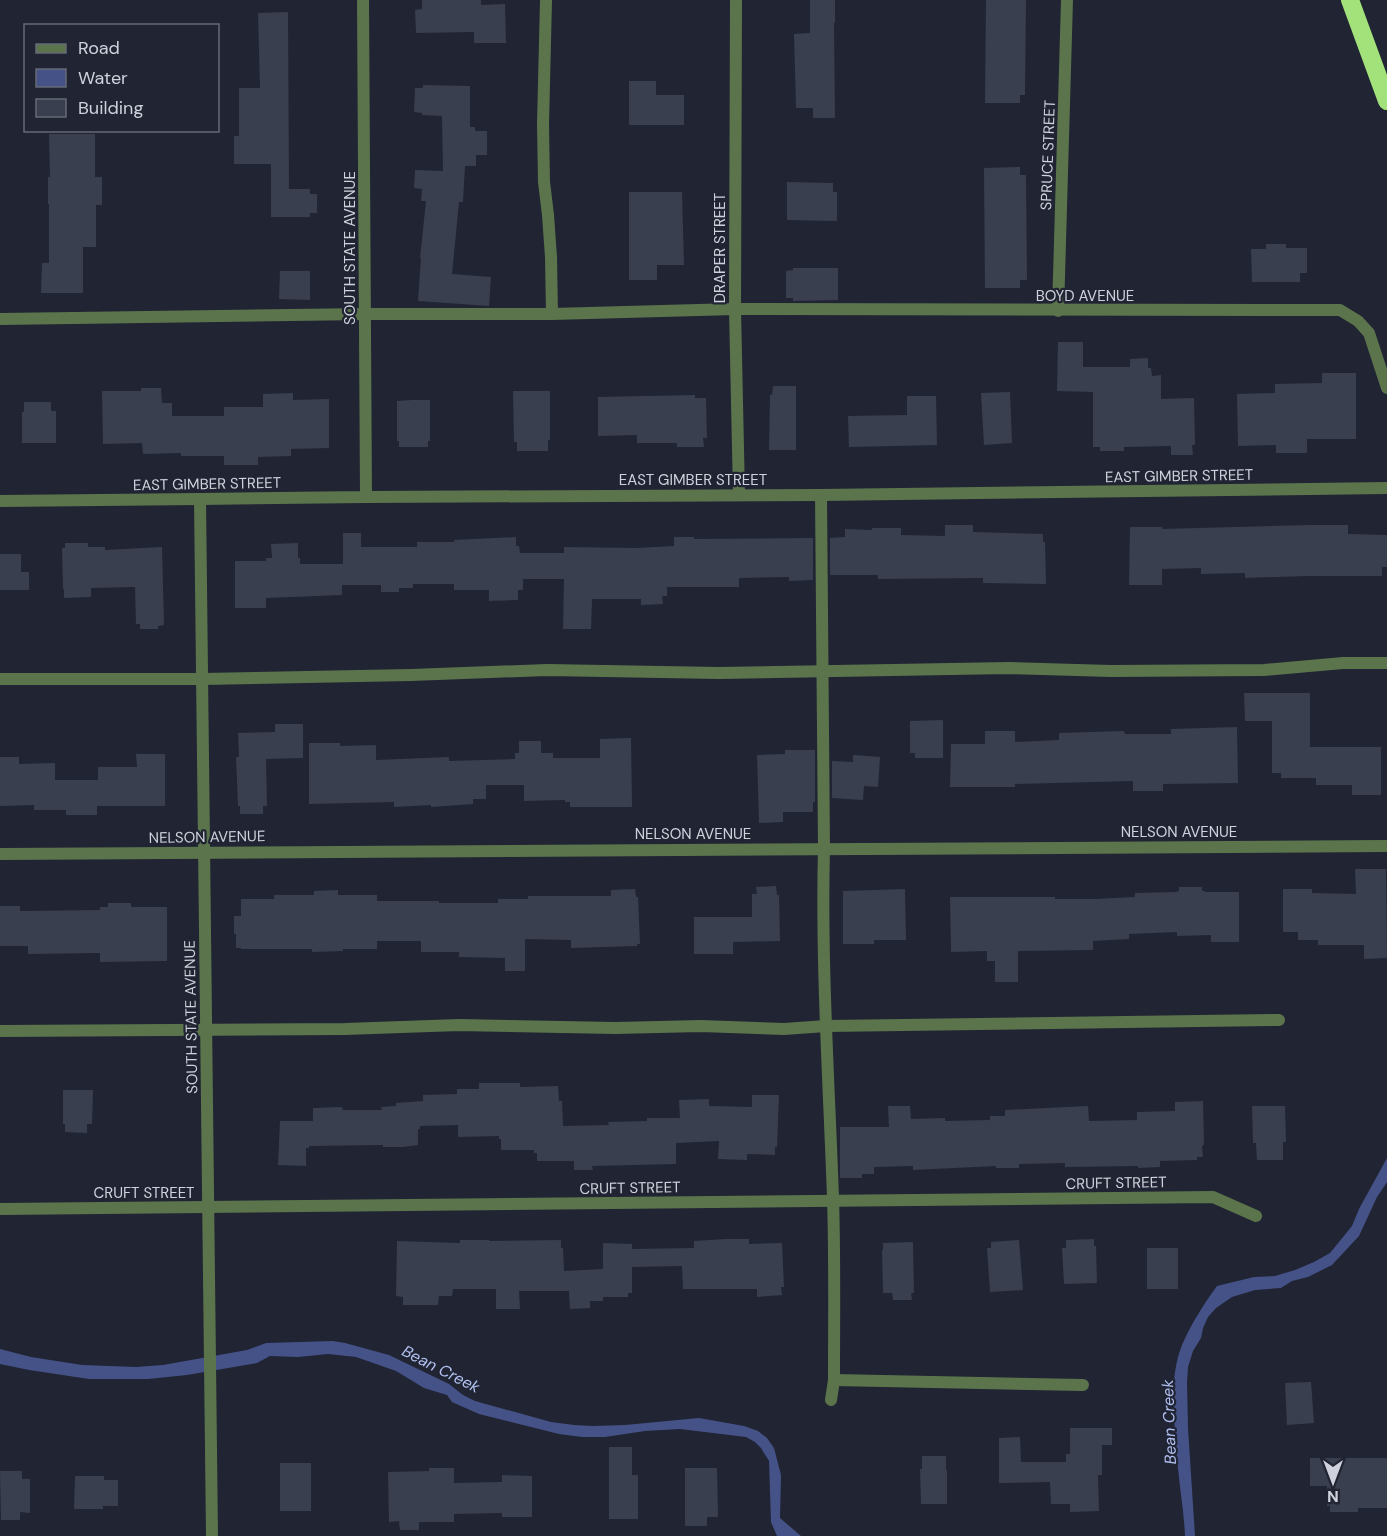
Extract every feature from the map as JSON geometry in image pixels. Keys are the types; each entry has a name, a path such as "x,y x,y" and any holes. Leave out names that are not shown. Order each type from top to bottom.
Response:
{"highway":[{"path":"1350,0 1387,101"}],"street":[{"name":"SOUTH STATE AVENUE","path":"363,0 366,497"},
{"path":"546,0 544,182 549,215 552,314"},
{"name":"DRAPER STREET","path":"736,0 735,309 739,495"},
{"name":"SPRUCE STREET","path":"1058,311 1067,0"},
{"name":"BOYD AVENUE","path":"0,319 552,314 735,309 1340,310 1358,321 1369,333 1387,388"},
{"name":"EAST GIMBER STREET","path":"0,501 1387,488"},
{"path":"821,495 823,892 833,1201 834,1380 831,1400"},
{"name":"SOUTH STATE AVENUE","path":"200,499 212,1536"},
{"path":"0,679 202,679 547,670 719,673 1009,668 1112,671 1264,670 1344,663 1387,663"},
{"name":"NELSON AVENUE","path":"0,854 1387,846"},
{"path":"0,1031 345,1029 459,1025 615,1028 701,1026 784,1029 826,1026 1279,1020"},
{"name":"CRUFT STREET","path":"0,1209 1214,1197 1256,1216"},
{"path":"834,1380 1083,1385"}],"water":[{"name":"Bean Creek","path":"1387,1158 1387,1182 1377,1197 1359,1236 1332,1265 1308,1277 1292,1281 1281,1288 1255,1290 1232,1297 1208,1317 1188,1367 1188,1428 1195,1536 1185,1536 1176,1454 1174,1388 1178,1356 1189,1329 1217,1286 1254,1277 1275,1276 1295,1270 1330,1253 1352,1226"},
{"name":"Bean Creek","path":"333,1341 389,1355 449,1384 475,1401 551,1422 593,1426 699,1418 744,1426 758,1431 774,1448 781,1475 780,1518 801,1536 777,1536 771,1522 769,1461 761,1448 746,1437 680,1429 605,1437 559,1434 479,1414 452,1402 447,1395 424,1388 396,1371 356,1357 328,1354 298,1357 270,1356 257,1363 148,1379 89,1379 0,1364 0,1349 31,1357 82,1365 136,1367 163,1365 247,1350 266,1343"}],"building":[{"path":"422,0 481,0 481,5 505,4 506,43 474,43 474,32 416,33 415,10 422,9"},
{"path":"810,0 835,0 835,118 813,118 813,108 796,108 794,34 810,33"},
{"path":"986,0 1026,0 1025,95 1020,95 1020,103 985,103"},
{"path":"288,12 289,189 310,189 310,194 317,194 317,213 310,213 310,217 271,217 271,164 234,164 234,136 239,136 239,88 260,88 258,13"},
{"path":"629,81 656,81 656,95 684,95 684,125 629,125"},
{"path":"423,85 470,86 470,127 475,127 475,131 487,131 487,155 476,155 476,166 465,166 463,202 459,202 452,274 491,277 489,306 418,301 426,201 421,201 422,189 414,188 415,170 443,171 442,116 422,115 422,113 414,112 415,88 423,88"},
{"path":"49,134 95,134 95,177 102,177 102,205 96,205 96,247 83,247 83,293 41,293 42,263 49,263"},
{"path":"1020,167 1020,175 1026,175 1027,280 1020,280 1020,288 985,288 984,168"},
{"path":"787,182 833,183 833,192 837,192 837,221 787,220"},
{"path":"629,192 682,192 684,265 657,265 657,280 629,280"},
{"path":"1266,244 1286,244 1286,248 1307,248 1307,273 1300,273 1300,282 1252,282 1251,249 1266,249"},
{"path":"793,268 838,268 838,300 793,301 793,298 786,298 786,271 793,270"},
{"path":"280,271 310,271 310,300 279,299"},
{"path":"1058,342 1083,342 1083,367 1130,367 1130,359 1148,358 1148,368 1151,368 1152,376 1161,375 1161,399 1194,398 1195,445 1192,445 1193,455 1171,455 1171,446 1124,447 1124,451 1100,451 1100,447 1093,447 1093,392 1057,391"},
{"path":"1322,373 1356,373 1356,439 1307,439 1307,453 1276,453 1276,445 1238,446 1237,394 1275,393 1275,384 1322,383"},
{"path":"773,386 796,386 796,450 769,450 770,395 772,395"},
{"path":"141,388 161,388 162,403 172,403 172,416 224,416 224,407 263,407 263,394 293,393 293,400 329,399 329,448 291,449 291,456 258,457 258,465 224,465 224,456 181,456 181,453 143,454 142,443 103,444 102,391 141,391"},
{"path":"513,391 550,391 548,451 517,451 517,442 514,442"},
{"path":"1010,392 1012,443 984,445 981,393"},
{"path":"695,395 695,398 706,398 707,438 703,438 704,447 677,447 677,443 637,443 637,435 598,436 598,397"},
{"path":"907,396 936,396 937,445 849,447 848,416 907,415"},
{"path":"430,400 428,447 399,447 397,401"},
{"path":"24,402 51,402 51,411 56,411 56,443 22,443"},
{"path":"945,525 973,525 973,532 1043,534 1046,584 983,583 983,578 878,579 878,575 830,575 830,538 845,537 845,529 901,528 901,535 945,536"},
{"path":"1348,525 1348,534 1387,535 1387,567 1382,567 1382,576 1245,578 1245,573 1201,574 1201,568 1162,569 1162,585 1129,585 1130,527 1162,527 1162,529"},
{"path":"343,533 361,533 361,547 417,547 417,542 454,542 454,540 516,537 516,546 519,546 520,553 564,553 564,547 674,546 674,537 694,537 694,539 813,538 813,580 789,581 789,577 739,578 739,587 667,587 667,596 662,596 663,604 641,605 641,599 592,599 591,629 563,629 564,579 523,579 523,590 518,590 518,600 489,601 489,590 454,590 454,584 413,584 413,588 399,588 399,592 381,592 381,585 342,585 342,595 266,598 266,608 235,608 235,561 266,561 266,558 272,558 271,544 298,543 300,564 343,564"},
{"path":"65,543 88,543 88,547 105,547 105,550 162,547 164,625 158,626 158,629 140,629 140,624 136,624 135,587 91,588 91,597 64,598 62,548 65,548"},
{"path":"0,554 21,554 21,572 29,572 29,590 0,590"},
{"path":"1244,693 1310,693 1310,747 1381,747 1381,795 1352,795 1352,785 1316,785 1316,778 1281,778 1281,773 1272,773 1272,721 1245,721"},
{"path":"943,720 943,758 915,758 915,753 910,753 910,721"},
{"path":"275,724 303,724 303,758 266,759 267,806 263,806 263,814 240,814 236,757 239,757 238,733 275,732"},
{"path":"1237,727 1238,783 1163,784 1163,791 1133,791 1133,781 1015,784 1015,787 950,787 951,744 985,744 985,731 1015,731 1015,742 1059,740 1059,733 1124,731 1125,734 1171,734 1171,729"},
{"path":"631,738 632,807 570,807 570,802 565,802 565,800 524,801 524,785 486,785 486,799 473,799 473,804 394,807 394,802 309,804 309,743 340,743 340,746 376,745 376,760 449,757 449,761 515,759 515,753 519,753 519,741 541,741 541,753 553,753 553,758 600,758 600,739"},
{"path":"785,750 815,750 813,812 783,812 783,822 759,823 757,755 785,754"},
{"path":"136,754 165,754 165,806 97,806 97,815 66,815 66,810 34,810 34,805 0,806 0,757 19,757 19,764 55,763 55,780 98,780 98,767 137,767"},
{"path":"853,755 880,757 878,787 864,786 863,800 832,798 832,761 853,762"},
{"path":"1355,869 1386,869 1387,958 1364,959 1364,945 1318,945 1318,940 1298,940 1298,932 1283,932 1283,889 1312,889 1312,893 1356,894"},
{"path":"776,886 777,895 779,895 780,941 733,942 733,954 694,954 694,917 752,917 752,894 757,894 756,887"},
{"path":"1179,887 1202,887 1202,891 1205,892 1239,892 1239,942 1211,942 1211,935 1177,936 1177,932 1129,934 1129,939 1093,941 1093,950 1018,951 1018,982 995,982 995,961 987,961 987,951 951,952 950,897 1095,899 1135,897 1135,893 1176,892 1179,891"},
{"path":"635,889 636,897 638,897 640,944 637,946 571,948 571,940 525,939 525,971 505,971 505,958 459,957 459,952 421,952 421,941 377,941 377,949 312,952 312,949 236,948 236,934 234,934 234,916 241,916 241,899 274,899 274,895 314,895 314,891 338,890 338,895 377,895 377,901 498,903 498,899 528,899 528,896 611,896 611,890"},
{"path":"905,889 906,940 874,940 874,944 843,944 843,891"},
{"path":"108,903 131,903 131,907 167,907 167,961 100,962 100,953 28,954 28,946 0,946 0,906 20,906 20,911 100,910 100,907 108,907"},
{"path":"479,1083 520,1083 520,1087 558,1086 559,1101 562,1101 563,1126 609,1125 608,1122 647,1121 647,1118 680,1118 679,1100 709,1099 709,1106 752,1107 752,1095 779,1095 777,1147 775,1147 775,1155 747,1154 747,1160 718,1159 719,1141 676,1143 676,1164 592,1166 593,1170 574,1170 574,1161 537,1161 537,1153 534,1153 534,1150 501,1150 499,1136 458,1137 458,1125 420,1126 418,1145 403,1147 309,1146 306,1148 306,1166 278,1165 280,1121 313,1121 313,1108 342,1107 343,1110 382,1110 381,1107 396,1106 396,1103 423,1101 423,1095 457,1094 457,1089 479,1089"},
{"path":"63,1090 93,1090 92,1124 87,1124 87,1133 65,1132"},
{"path":"1203,1101 1203,1157 1197,1157 1197,1160 1160,1161 1160,1167 1138,1168 1138,1166 1065,1167 1065,1163 1019,1164 1019,1168 996,1168 996,1166 913,1170 913,1166 874,1167 874,1174 862,1174 862,1178 840,1178 840,1127 889,1127 888,1106 910,1106 911,1119 945,1118 945,1121 990,1120 990,1116 1005,1116 1005,1110 1088,1106 1089,1121 1137,1120 1137,1112 1175,1111 1175,1102"},
{"path":"1252,1106 1285,1106 1286,1142 1283,1142 1283,1160 1257,1160 1256,1143 1253,1143"},
{"path":"749,1239 749,1244 782,1243 784,1287 781,1287 782,1295 757,1297 757,1289 683,1289 682,1266 632,1267 632,1293 628,1293 628,1297 603,1297 603,1301 590,1301 590,1308 570,1309 569,1291 519,1291 520,1309 496,1309 496,1289 453,1289 452,1296 439,1296 438,1305 403,1305 403,1297 396,1296 397,1241 460,1243 460,1240 561,1240 564,1271 603,1269 603,1243 632,1244 632,1249 694,1248 694,1241"},
{"path":"1094,1239 1097,1283 1064,1284 1062,1248 1066,1248 1066,1240"},
{"path":"1019,1240 1023,1290 990,1292 987,1248 991,1248 991,1242"},
{"path":"913,1242 914,1293 911,1293 912,1300 893,1300 892,1293 883,1293 883,1243"},
{"path":"1147,1248 1178,1248 1178,1289 1147,1289"},
{"path":"1311,1382 1314,1423 1287,1425 1285,1383"},
{"path":"1070,1428 1112,1428 1112,1445 1102,1445 1102,1475 1098,1475 1099,1511 1070,1512 1070,1504 1051,1504 1050,1482 999,1483 999,1438 1020,1437 1021,1462 1066,1462 1066,1454 1070,1454"},
{"path":"609,1447 632,1447 632,1475 638,1475 638,1519 609,1519"},
{"path":"922,1456 946,1456 947,1504 921,1504"},
{"path":"1310,1458 1387,1458 1387,1508 1358,1508 1358,1512 1330,1512 1330,1506 1327,1506 1327,1486 1310,1486"},
{"path":"280,1463 311,1463 311,1511 280,1511"},
{"path":"429,1468 454,1468 454,1483 502,1482 502,1475 532,1476 532,1517 502,1517 502,1513 454,1514 454,1522 419,1522 419,1530 400,1530 399,1521 389,1522 388,1472 429,1471"},
{"path":"685,1468 717,1468 718,1517 707,1517 707,1526 685,1526"},
{"path":"0,1471 22,1471 22,1479 30,1479 30,1513 20,1512 20,1520 1,1520"},
{"path":"75,1476 104,1476 104,1480 118,1480 118,1506 103,1506 103,1509 74,1509"}]}
